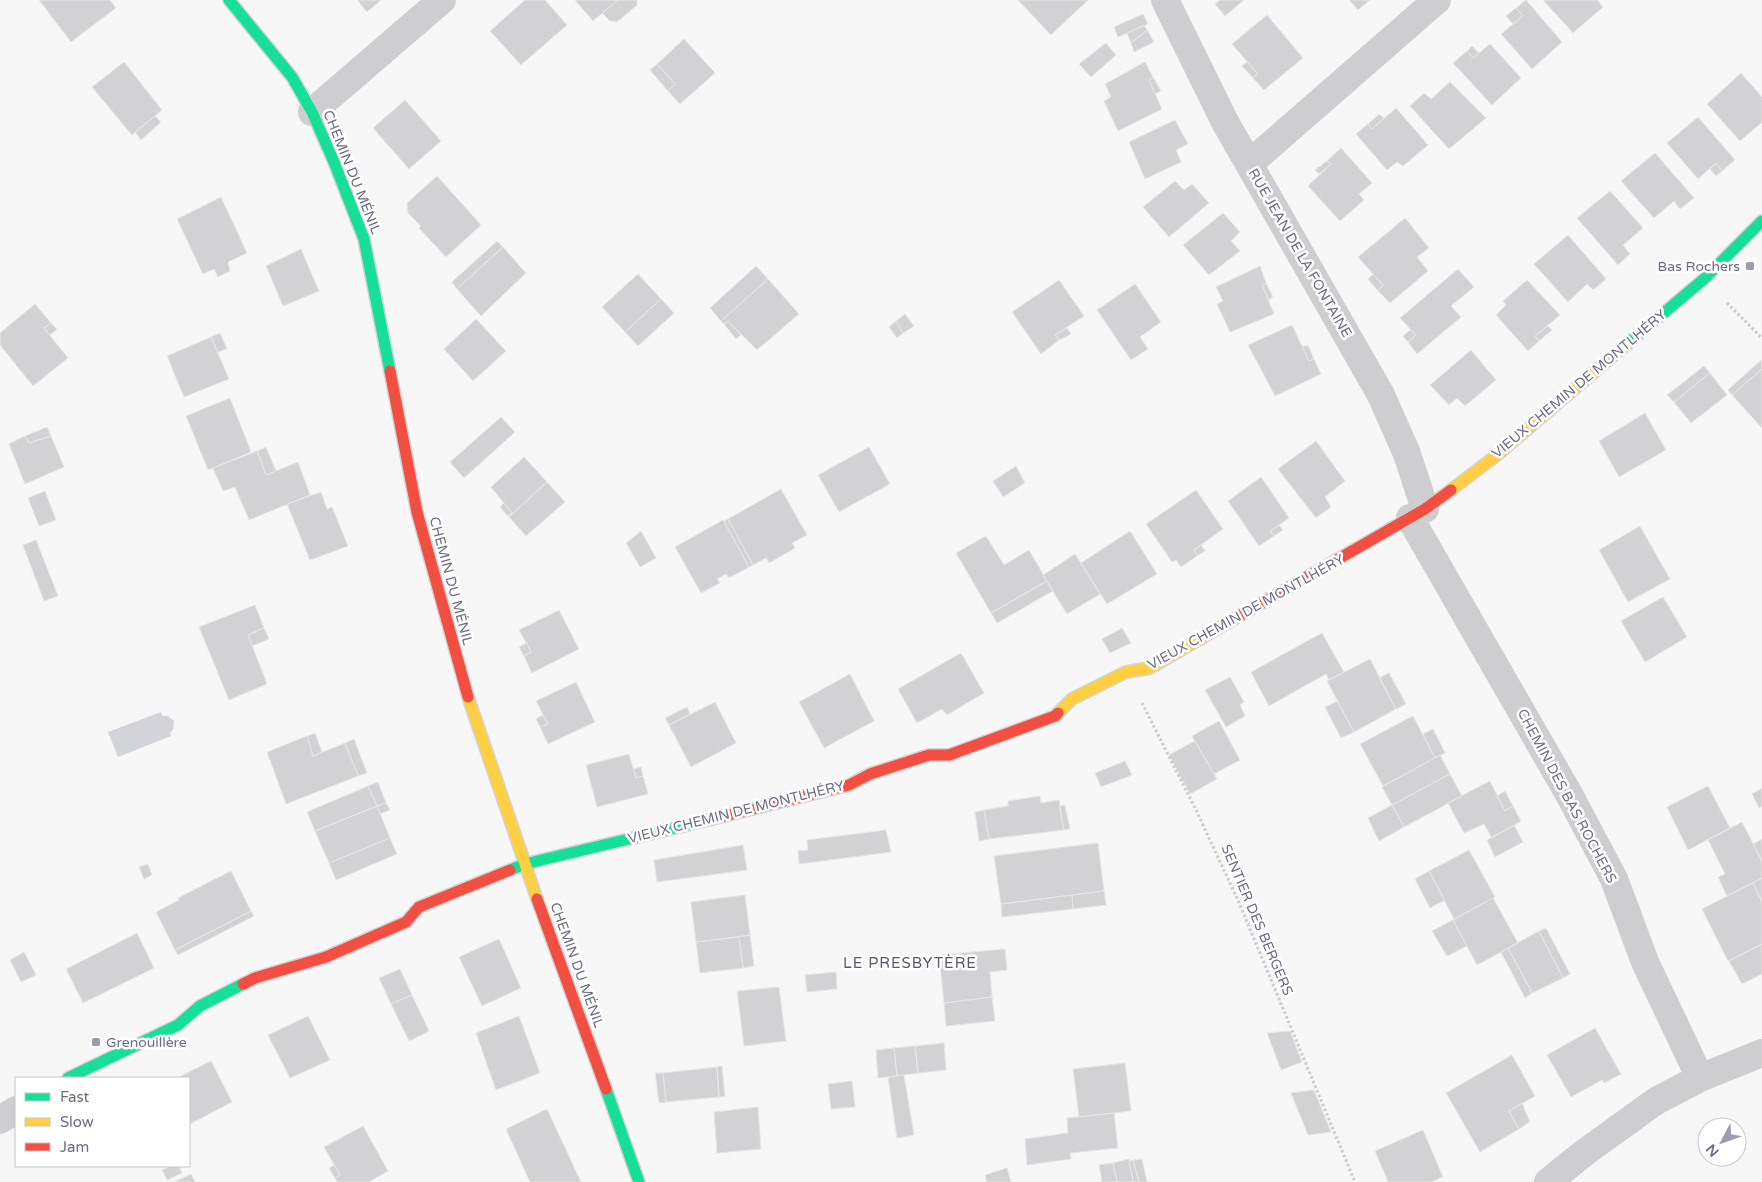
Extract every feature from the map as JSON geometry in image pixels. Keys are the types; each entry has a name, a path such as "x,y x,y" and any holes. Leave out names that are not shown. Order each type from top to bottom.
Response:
{"street":[{"name":"CHEMIN DU MÉNIL","path":"229,0 292,77 312,112 364,239 417,512 468,697 525,864 639,1182"},
{"path":"312,112 442,0"},
{"name":"RUE JEAN DE LA FONTAINE","path":"1165,0 1225,122 1381,395 1407,454 1417,514"},
{"path":"1249,164 1437,0"},
{"name":"VIEUX CHEMIN DE MONTLHÉRY","path":"70,1077 178,1025 200,1006 255,978 326,957 406,922 419,907 525,864 810,796 849,785 870,774 929,755 949,755 1056,716 1072,699 1126,672 1150,668 1417,514 1496,455 1704,279 1762,220"},
{"name":"CHEMIN DES BAS ROCHERS","path":"1417,514 1614,879 1645,962 1700,1078"},
{"path":"1548,1182 1584,1153 1656,1101 1700,1078 1762,1053"},
{"path":"0,1120 15,1111"}],"path":[{"path":"1704,279 1762,338"},
{"name":"SENTIER DES BERGERS","path":"1126,672 1196,810 1240,905 1355,1182"}],"shaded area":[{"path":"161,712 162,716 168,716 174,721 173,729 170,733 171,736 118,757 108,732"}],"building":[{"path":"39,0 110,0 116,8 71,42"},
{"path":"357,0 381,0 367,12"},
{"path":"525,0 545,0 567,25 521,65 490,31"},
{"path":"575,0 618,0 593,21"},
{"path":"618,0 637,0 637,5 617,22 610,21 602,13"},
{"path":"1018,0 1088,0 1051,35"},
{"path":"1220,0 1244,0 1225,16 1215,4"},
{"path":"1349,0 1370,0 1358,10"},
{"path":"1526,0 1562,42 1532,69 1501,34 1523,16 1516,8"},
{"path":"1543,0 1597,0 1603,7 1573,33"},
{"path":"1516,8 1523,16 1513,24 1506,16"},
{"path":"1143,14 1148,24 1118,37 1114,27"},
{"path":"1267,15 1303,58 1264,90 1253,78 1258,74 1232,44"},
{"path":"1144,25 1147,30 1131,43 1127,33"},
{"path":"1147,30 1154,42 1134,52 1131,43"},
{"path":"684,39 715,73 680,104 668,91 675,84 657,64"},
{"path":"1106,43 1116,55 1091,77 1079,64"},
{"path":"1490,44 1521,78 1492,105 1453,63 1467,51 1473,58"},
{"path":"1472,46 1479,53 1473,58 1467,51"},
{"path":"124,62 162,110 132,135 92,87"},
{"path":"1145,62 1153,77 1149,80 1162,109 1118,131 1104,101 1111,97 1105,84"},
{"path":"1247,62 1258,74 1253,78 1242,66"},
{"path":"657,64 675,84 668,91 650,70"},
{"path":"1741,73 1762,97 1762,124 1740,141 1707,104"},
{"path":"1153,77 1161,91 1155,94 1149,80"},
{"path":"1450,82 1486,118 1449,149 1410,106 1424,93 1431,99"},
{"path":"405,100 441,141 409,169 373,128"},
{"path":"1396,108 1428,145 1403,166 1397,162 1387,170 1356,134 1368,124 1372,129"},
{"path":"1379,114 1384,118 1372,129 1368,124"},
{"path":"155,116 161,122 141,140 135,132"},
{"path":"1698,117 1735,160 1722,171 1716,163 1698,179 1667,143"},
{"path":"1175,120 1188,144 1176,150 1181,162 1145,179 1129,142"},
{"path":"1341,148 1372,183 1359,194 1364,200 1340,221 1308,186 1331,164 1327,161"},
{"path":"1655,153 1694,198 1680,209 1674,201 1654,218 1621,181"},
{"path":"1327,161 1331,164 1319,174 1315,170"},
{"path":"1716,163 1722,171 1716,176 1710,169"},
{"path":"437,176 481,225 446,257 408,213 407,203"},
{"path":"1175,181 1184,190 1192,184 1209,203 1169,237 1143,207"},
{"path":"1610,191 1643,228 1623,245 1630,254 1618,265 1577,218"},
{"path":"221,197 247,253 228,262 230,271 218,277 214,269 203,274 177,219"},
{"path":"1223,213 1240,232 1231,241 1240,251 1209,275 1183,245"},
{"path":"1405,218 1429,248 1417,257 1428,271 1390,303 1378,291 1383,285 1358,257"},
{"path":"1568,235 1606,279 1593,290 1587,284 1568,302 1534,264"},
{"path":"497,241 503,247 457,289 452,282"},
{"path":"503,247 526,273 481,316 457,289"},
{"path":"301,249 319,291 283,306 266,266"},
{"path":"756,266 768,279 721,321 710,308"},
{"path":"1260,266 1266,283 1262,285 1274,314 1230,332 1217,304 1223,301 1216,287"},
{"path":"1458,269 1474,287 1451,306 1461,317 1417,354 1408,342 1416,335 1400,318"},
{"path":"638,274 661,299 625,332 602,307"},
{"path":"1373,274 1383,285 1378,291 1368,279"},
{"path":"768,279 799,314 757,350 728,321 724,324 721,321"},
{"path":"1059,280 1084,316 1055,335 1059,340 1041,354 1012,312"},
{"path":"1527,280 1560,315 1535,336 1539,341 1528,351 1496,315 1506,305 1503,301"},
{"path":"1266,283 1273,297 1268,300 1262,285"},
{"path":"1135,284 1161,322 1140,337 1148,349 1131,360 1097,310"},
{"path":"661,299 674,313 638,346 625,332"},
{"path":"35,304 51,323 44,328 68,358 33,386 0,345 0,333"},
{"path":"905,314 914,326 903,333 896,321"},
{"path":"476,319 506,351 473,381 444,349"},
{"path":"728,321 741,335 736,339 724,324"},
{"path":"896,321 903,333 897,338 889,327"},
{"path":"51,323 57,329 50,335 44,328"},
{"path":"1292,325 1309,361 1314,359 1321,374 1275,396 1248,345"},
{"path":"1548,326 1552,330 1539,341 1535,336"},
{"path":"1067,328 1071,334 1059,340 1055,335"},
{"path":"1410,330 1416,335 1408,342 1403,336"},
{"path":"220,333 227,349 218,352 211,337"},
{"path":"211,337 229,379 184,397 167,356"},
{"path":"1308,345 1314,359 1309,361 1302,347"},
{"path":"1471,350 1496,380 1465,406 1457,398 1449,405 1430,385"},
{"path":"1761,360 1762,369 1732,395 1728,390"},
{"path":"1704,366 1710,373 1674,402 1667,395"},
{"path":"1762,369 1762,428 1732,395"},
{"path":"1710,373 1727,395 1691,423 1674,402"},
{"path":"230,398 251,452 208,470 186,416"},
{"path":"1645,413 1666,450 1619,477 1599,441"},
{"path":"501,417 515,432 464,478 450,462"},
{"path":"47,427 51,436 29,443 25,436"},
{"path":"25,436 29,443 51,436 64,467 25,484 9,444"},
{"path":"1316,441 1345,481 1325,497 1331,507 1316,518 1278,469"},
{"path":"266,447 276,471 266,475 257,451"},
{"path":"869,447 890,484 839,512 818,475"},
{"path":"257,451 266,475 298,462 310,495 249,520 235,487 223,491 213,468"},
{"path":"524,457 547,482 509,517 512,513 491,487"},
{"path":"1016,466 1025,483 1003,497 993,481"},
{"path":"1261,477 1289,518 1270,531 1274,536 1259,546 1228,501"},
{"path":"547,482 565,502 526,536 509,517"},
{"path":"781,489 807,535 792,543 795,548 769,563 766,558 753,565 728,519"},
{"path":"1196,490 1223,529 1194,550 1197,556 1181,567 1176,560 1172,562 1146,524"},
{"path":"45,491 56,520 39,526 28,498"},
{"path":"321,492 327,509 332,507 348,546 310,560 287,504"},
{"path":"504,503 512,513 508,516 500,507"},
{"path":"728,519 753,565 749,567 724,521"},
{"path":"723,520 749,567 729,578 726,574 717,579 720,583 701,593 675,547"},
{"path":"1279,525 1283,530 1274,536 1270,531"},
{"path":"1640,526 1670,579 1628,602 1599,550"},
{"path":"641,531 656,558 640,567 626,543"},
{"path":"1130,531 1157,574 1107,604 1081,563"},
{"path":"986,536 1004,565 1029,550 1047,581 991,613 956,553"},
{"path":"36,540 58,596 44,601 23,545"},
{"path":"1201,545 1205,551 1197,556 1194,550"},
{"path":"1075,554 1100,594 1067,614 1043,575"},
{"path":"1047,581 1053,591 997,623 991,613"},
{"path":"1663,597 1687,637 1645,662 1621,621"},
{"path":"255,605 264,628 248,635 267,684 229,700 199,627"},
{"path":"559,610 579,649 532,673 524,656 531,652 519,630"},
{"path":"264,628 269,639 252,646 248,635"},
{"path":"1122,628 1131,643 1110,653 1102,639"},
{"path":"1322,633 1344,672 1329,680 1326,674 1269,706 1251,672"},
{"path":"527,643 531,652 524,656 519,647"},
{"path":"961,653 984,693 947,715 942,709 917,723 898,689"},
{"path":"1370,659 1396,709 1354,732 1327,681"},
{"path":"1389,673 1406,704 1396,709 1379,678"},
{"path":"850,674 874,721 824,748 799,702"},
{"path":"1230,677 1244,702 1240,705 1245,716 1226,727 1205,690"},
{"path":"576,682 595,722 548,744 540,727 548,724 536,701"},
{"path":"1337,701 1354,732 1341,738 1325,707"},
{"path":"715,702 736,743 691,767 669,725"},
{"path":"687,707 690,714 669,725 665,718"},
{"path":"543,715 548,724 540,727 536,719"},
{"path":"1413,716 1435,758 1383,786 1360,744"},
{"path":"1219,721 1240,760 1214,774 1192,736"},
{"path":"1433,729 1445,753 1435,758 1423,734"},
{"path":"315,733 322,752 313,756 307,736"},
{"path":"307,736 313,756 345,743 358,776 286,804 267,752"},
{"path":"354,739 367,773 358,776 345,743"},
{"path":"1195,741 1217,779 1190,794 1169,755"},
{"path":"629,754 636,778 643,776 648,794 597,807 586,765"},
{"path":"1440,755 1450,774 1392,805 1382,787"},
{"path":"1125,761 1132,775 1101,787 1095,773"},
{"path":"641,767 643,776 636,778 633,769"},
{"path":"1450,774 1462,796 1404,827 1392,805"},
{"path":"1490,781 1505,811 1513,806 1521,821 1492,838 1484,824 1464,833 1448,803"},
{"path":"378,782 386,803 377,806 368,786"},
{"path":"368,786 377,806 315,831 307,812"},
{"path":"1708,786 1730,828 1688,850 1667,807"},
{"path":"1762,788 1762,806 1759,808 1752,794"},
{"path":"1505,791 1513,806 1505,811 1497,796"},
{"path":"1040,796 1041,803 1059,800 1064,830 989,839 984,810 1008,806 1008,801"},
{"path":"386,803 390,810 380,814 377,806"},
{"path":"1065,805 1070,829 1064,830 1059,806"},
{"path":"1392,805 1404,827 1379,841 1368,818"},
{"path":"377,806 390,838 329,863 315,831"},
{"path":"984,810 989,839 979,841 975,812"},
{"path":"1742,822 1762,861 1762,878 1727,896 1718,877 1725,874 1708,840"},
{"path":"1514,825 1523,842 1495,857 1487,840"},
{"path":"886,830 891,852 799,864 798,851 808,850 807,840"},
{"path":"390,838 397,854 336,880 329,863"},
{"path":"1762,839 1762,861 1753,844"},
{"path":"1098,843 1104,891 1001,904 994,856"},
{"path":"743,845 747,870 657,882 654,860"},
{"path":"1469,850 1495,897 1454,919 1429,871"},
{"path":"148,864 152,875 144,879 139,867"},
{"path":"231,871 251,911 175,950 156,912 179,900 178,898"},
{"path":"1429,871 1445,900 1430,908 1415,879"},
{"path":"1762,878 1762,902 1753,883"},
{"path":"1753,883 1762,902 1762,944 1728,961 1702,909"},
{"path":"1104,891 1106,905 1073,909 1072,895"},
{"path":"745,895 750,935 696,942 691,902"},
{"path":"1072,895 1073,909 1002,917 1001,904"},
{"path":"1493,898 1518,943 1477,965 1453,920"},
{"path":"251,911 254,916 178,955 175,950"},
{"path":"1453,920 1467,946 1447,956 1432,931"},
{"path":"1546,928 1570,974 1563,978 1539,931"},
{"path":"1539,931 1563,978 1532,993 1508,948"},
{"path":"137,933 154,968 83,1003 66,969"},
{"path":"750,935 754,966 743,968 739,937"},
{"path":"739,937 743,968 700,973 696,942"},
{"path":"499,939 521,988 482,1006 459,957"},
{"path":"1762,944 1762,974 1742,984 1729,961"},
{"path":"1508,948 1532,993 1525,998 1501,952"},
{"path":"1005,949 1007,970 990,972 992,997 944,1003 939,955"},
{"path":"24,952 36,975 21,982 10,960"},
{"path":"400,969 412,995 391,1004 379,978"},
{"path":"836,972 837,989 807,992 805,975"},
{"path":"779,987 786,1041 744,1046 737,991"},
{"path":"412,995 429,1031 409,1041 391,1004"},
{"path":"992,997 995,1021 946,1026 944,1003"},
{"path":"308,1016 330,1060 290,1078 268,1035"},
{"path":"519,1016 540,1073 496,1090 476,1033"},
{"path":"1595,1028 1621,1074 1604,1083 1602,1080 1571,1097 1547,1055"},
{"path":"1290,1031 1302,1062 1281,1070 1267,1033"},
{"path":"944,1043 946,1070 918,1073 915,1046"},
{"path":"915,1046 918,1073 897,1076 894,1048"},
{"path":"894,1048 897,1076 878,1078 876,1050"},
{"path":"1512,1055 1535,1096 1509,1111 1519,1129 1480,1152 1446,1093"},
{"path":"211,1061 232,1102 190,1124 190,1077 179,1077"},
{"path":"1125,1063 1131,1111 1079,1117 1073,1069"},
{"path":"722,1066 725,1096 719,1097 717,1067"},
{"path":"717,1067 719,1097 666,1102 663,1073"},
{"path":"655,1073 663,1073 666,1102 659,1103"},
{"path":"904,1075 914,1135 897,1138 888,1077"},
{"path":"852,1081 855,1107 831,1109 828,1084"},
{"path":"1314,1090 1331,1132 1308,1135 1291,1093"},
{"path":"1522,1103 1530,1122 1519,1129 1509,1111"},
{"path":"758,1107 761,1149 717,1153 714,1112"},
{"path":"547,1109 581,1182 530,1182 506,1129"},
{"path":"1114,1113 1118,1148 1070,1153 1071,1159 1027,1165 1025,1139 1068,1133 1067,1118"},
{"path":"363,1126 388,1171 369,1182 337,1182 335,1178 340,1175 324,1147"},
{"path":"1423,1130 1443,1177 1431,1182 1388,1182 1375,1151"},
{"path":"1129,1159 1133,1182 1117,1182 1113,1163"},
{"path":"1142,1159 1147,1182 1139,1182 1133,1160"},
{"path":"1133,1160 1139,1182 1133,1182 1129,1161"},
{"path":"1113,1163 1117,1182 1102,1182 1099,1165"},
{"path":"334,1165 340,1175 335,1178 329,1168"},
{"path":"169,1167 179,1167 182,1173 167,1180 162,1170"},
{"path":"1007,1168 1011,1182 987,1182 985,1175"},
{"path":"191,1174 195,1182 174,1182"}],"traffic: fast":[{"path":"229,0 292,77 312,112 334,162 364,239 390,371"},
{"path":"1627,344 1704,279 1762,221"},
{"path":"510,870 525,864 712,819"},
{"path":"70,1077 178,1025 200,1006 243,984"},
{"path":"606,1089 639,1182"}],"traffic: slow":[{"path":"1451,490 1497,455 1627,344"},
{"path":"1058,713 1072,699 1126,672 1150,668 1241,615"},
{"path":"468,697 537,899"}],"traffic: jam":[{"path":"390,371 417,512 468,697"},
{"path":"1241,615 1425,509 1451,490"},
{"path":"712,819 849,785 870,774 929,755 949,755 1055,716 1058,713"},
{"path":"243,984 255,978 326,957 406,922 419,907 510,870"},
{"path":"537,899 606,1089"}],"place":[{"name":"Bas Rochers","path":"1750,266"},
{"name":"Grenouillère","path":"96,1042"}],"district":[{"name":"LE PRESBYTÈRE","path":"910,963"}]}
